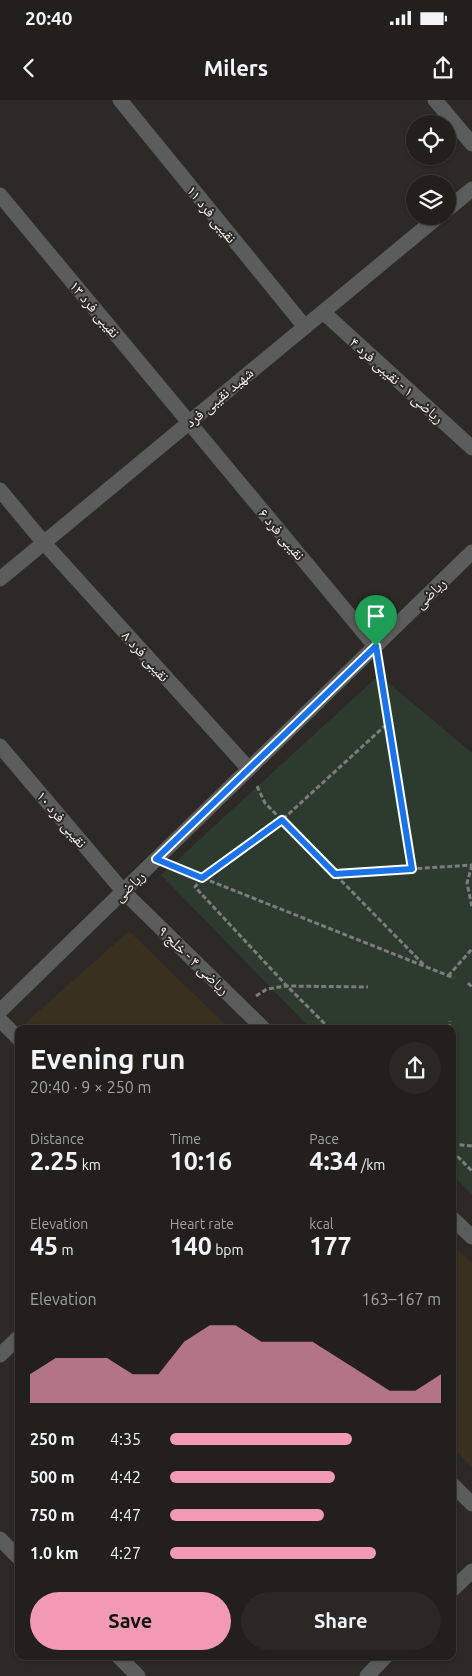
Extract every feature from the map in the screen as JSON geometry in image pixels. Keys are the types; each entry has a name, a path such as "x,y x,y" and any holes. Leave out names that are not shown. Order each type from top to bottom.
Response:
{"street":[{"name":"نقیبی فرد ۱۱","path":"120,100 305,327"},
{"path":"435,100 472,144"},
{"path":"456,202 472,189"},
{"name":"نقیبی فرد ۱۳","path":"0,195 189,422"},
{"name":"شهید نقیبی فرد","path":"0,578 428,225"},
{"name":"ریاضی ۱ - نقیبی فرد ۴","path":"323,312 472,448"},
{"name":"نقیبی فرد ۶","path":"189,422 376,646"},
{"name":"نقیبی فرد ۸","path":"0,490 44,543 249,769"},
{"name":"ریاضی","path":"0,1011 472,552"},
{"name":"نقیبی فرد ۱۰","path":"0,746 123,891"},
{"name":"ریاضی ۴ - خلج ۹","path":"123,891 260,1025"},
{"path":"0,1020 15,1035"},
{"path":"456,1222 472,1238"},
{"path":"0,1355 15,1341"},
{"path":"456,1488 472,1504"},
{"path":"0,1539 15,1554"},
{"path":"456,1586 472,1570"},
{"path":"122,1660 138,1676"},
{"path":"367,1676 382,1660"}],"path":[{"path":"376,646 412,869"},
{"path":"326,1025 195,887 202,878 282,820 388,723"},
{"path":"249,769 265,803 426,967"},
{"path":"156,859 454,978"},
{"path":"335,874 472,865 467,883 472,907"},
{"path":"448,976 472,949"},
{"path":"241,1006 267,989 287,986 368,988"},
{"path":"449,1025 450,1020"},
{"path":"456,1144 472,1146"},
{"path":"456,1155 472,1171"}],"shaded area":[{"path":"129,931 226,1025 23,1025"},
{"path":"456,1249 472,1263 472,1467 456,1451"}],"green space":[{"path":"379,675 472,753 472,1195 456,1178 456,1025 307,1025 161,875"}],"route":[{"path":"376,646 412,869 335,874 282,820 202,878 156,859 249,769 376,646"}]}
